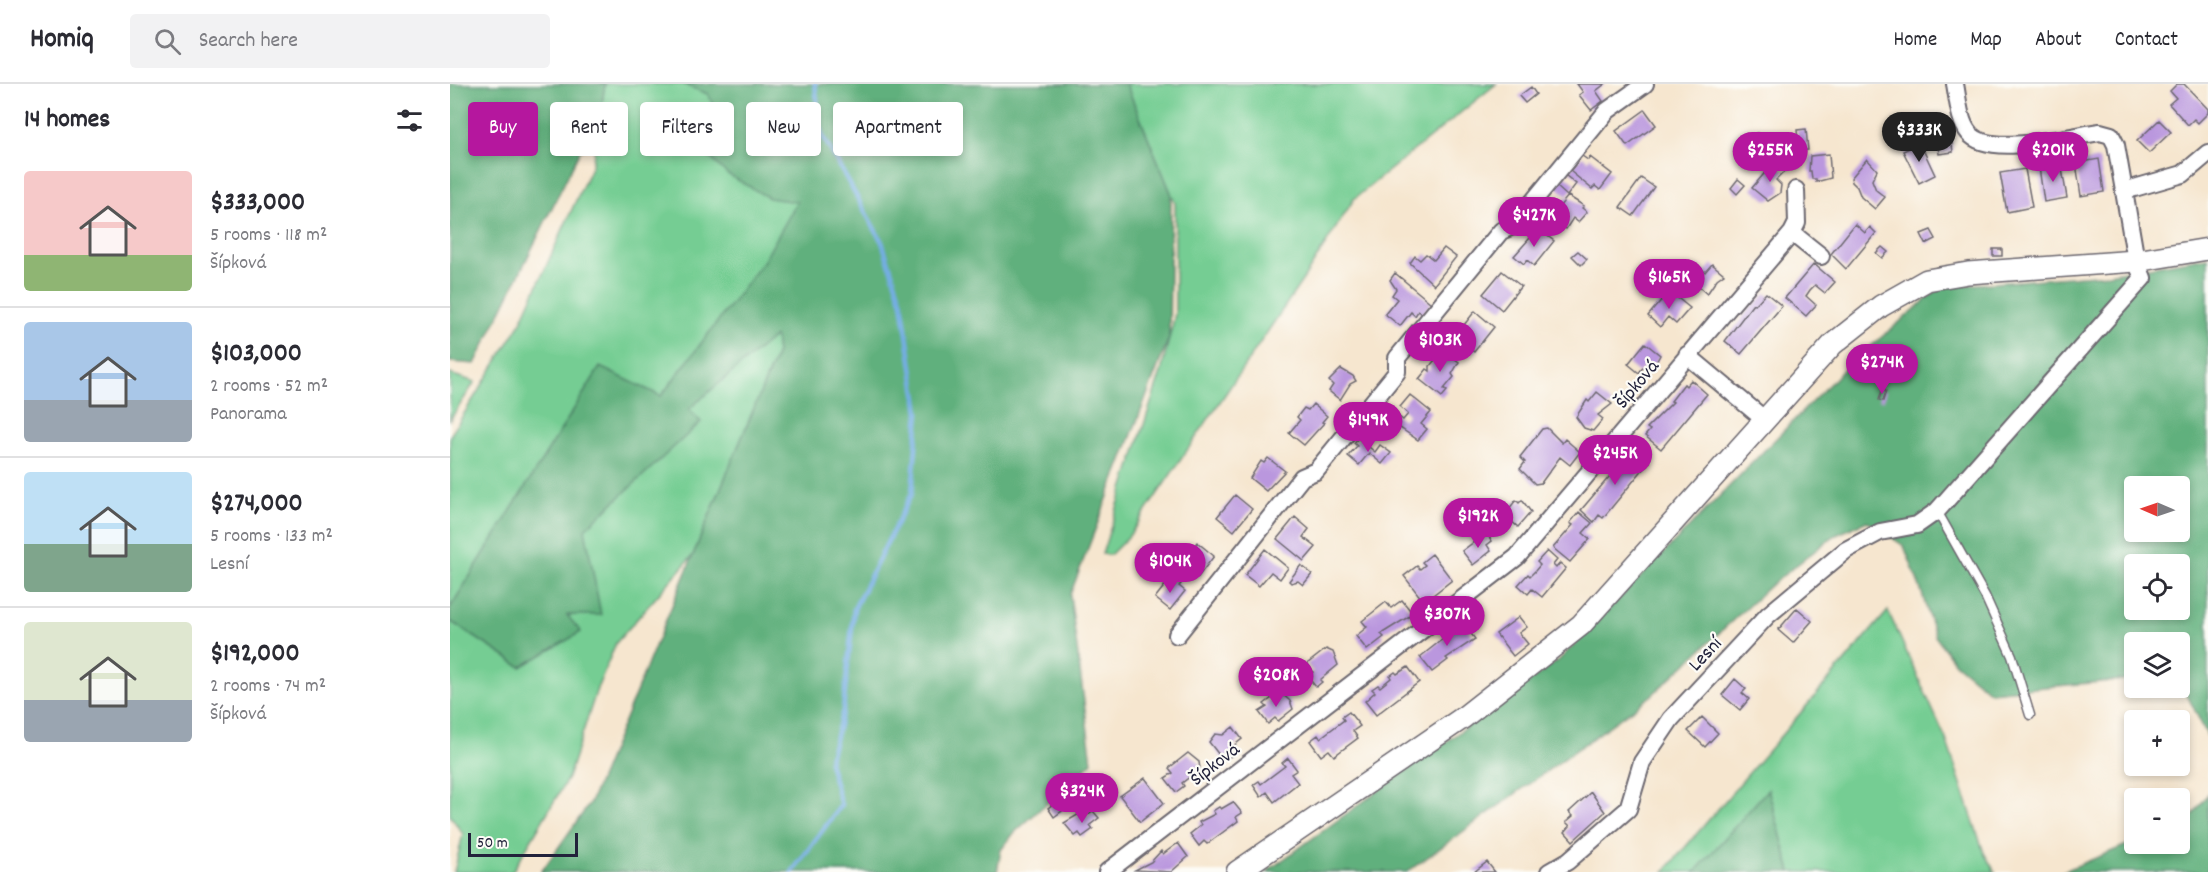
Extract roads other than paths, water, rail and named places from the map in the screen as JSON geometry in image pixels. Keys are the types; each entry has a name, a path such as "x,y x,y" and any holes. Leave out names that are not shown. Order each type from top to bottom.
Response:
{"street":[{"path":"1177,635 1302,477 1316,471 1397,372 1397,358 1501,231 1513,226 1607,111 1645,84"},
{"path":"1955,84 1964,124 1974,139 1983,144 2011,145 2100,132 2111,135 2116,145 2136,261"},
{"path":"2124,191 2183,174 2208,153"},
{"path":"1796,190 1797,223 1792,233 1821,256"},
{"name":"Šípková","path":"1107,872 1517,557 1792,233"},
{"path":"1237,872 1464,717 1581,625 1833,344 1881,306 1927,280 1968,273 2136,261 2208,249"},
{"name":"Lesní","path":"1549,872 1568,861 1628,809 1642,762 1671,719 1768,615 1846,550 1880,531 1917,525 1937,511 2143,278 2136,261"},
{"path":"1687,355 1765,420"}],"lane":[{"path":"1937,511 1985,596 2008,646 2030,715"}],"waterway":[{"path":"792,872 841,805 829,762 843,710 854,609 912,493 919,412 902,303 882,242 821,133 815,84"}]}
